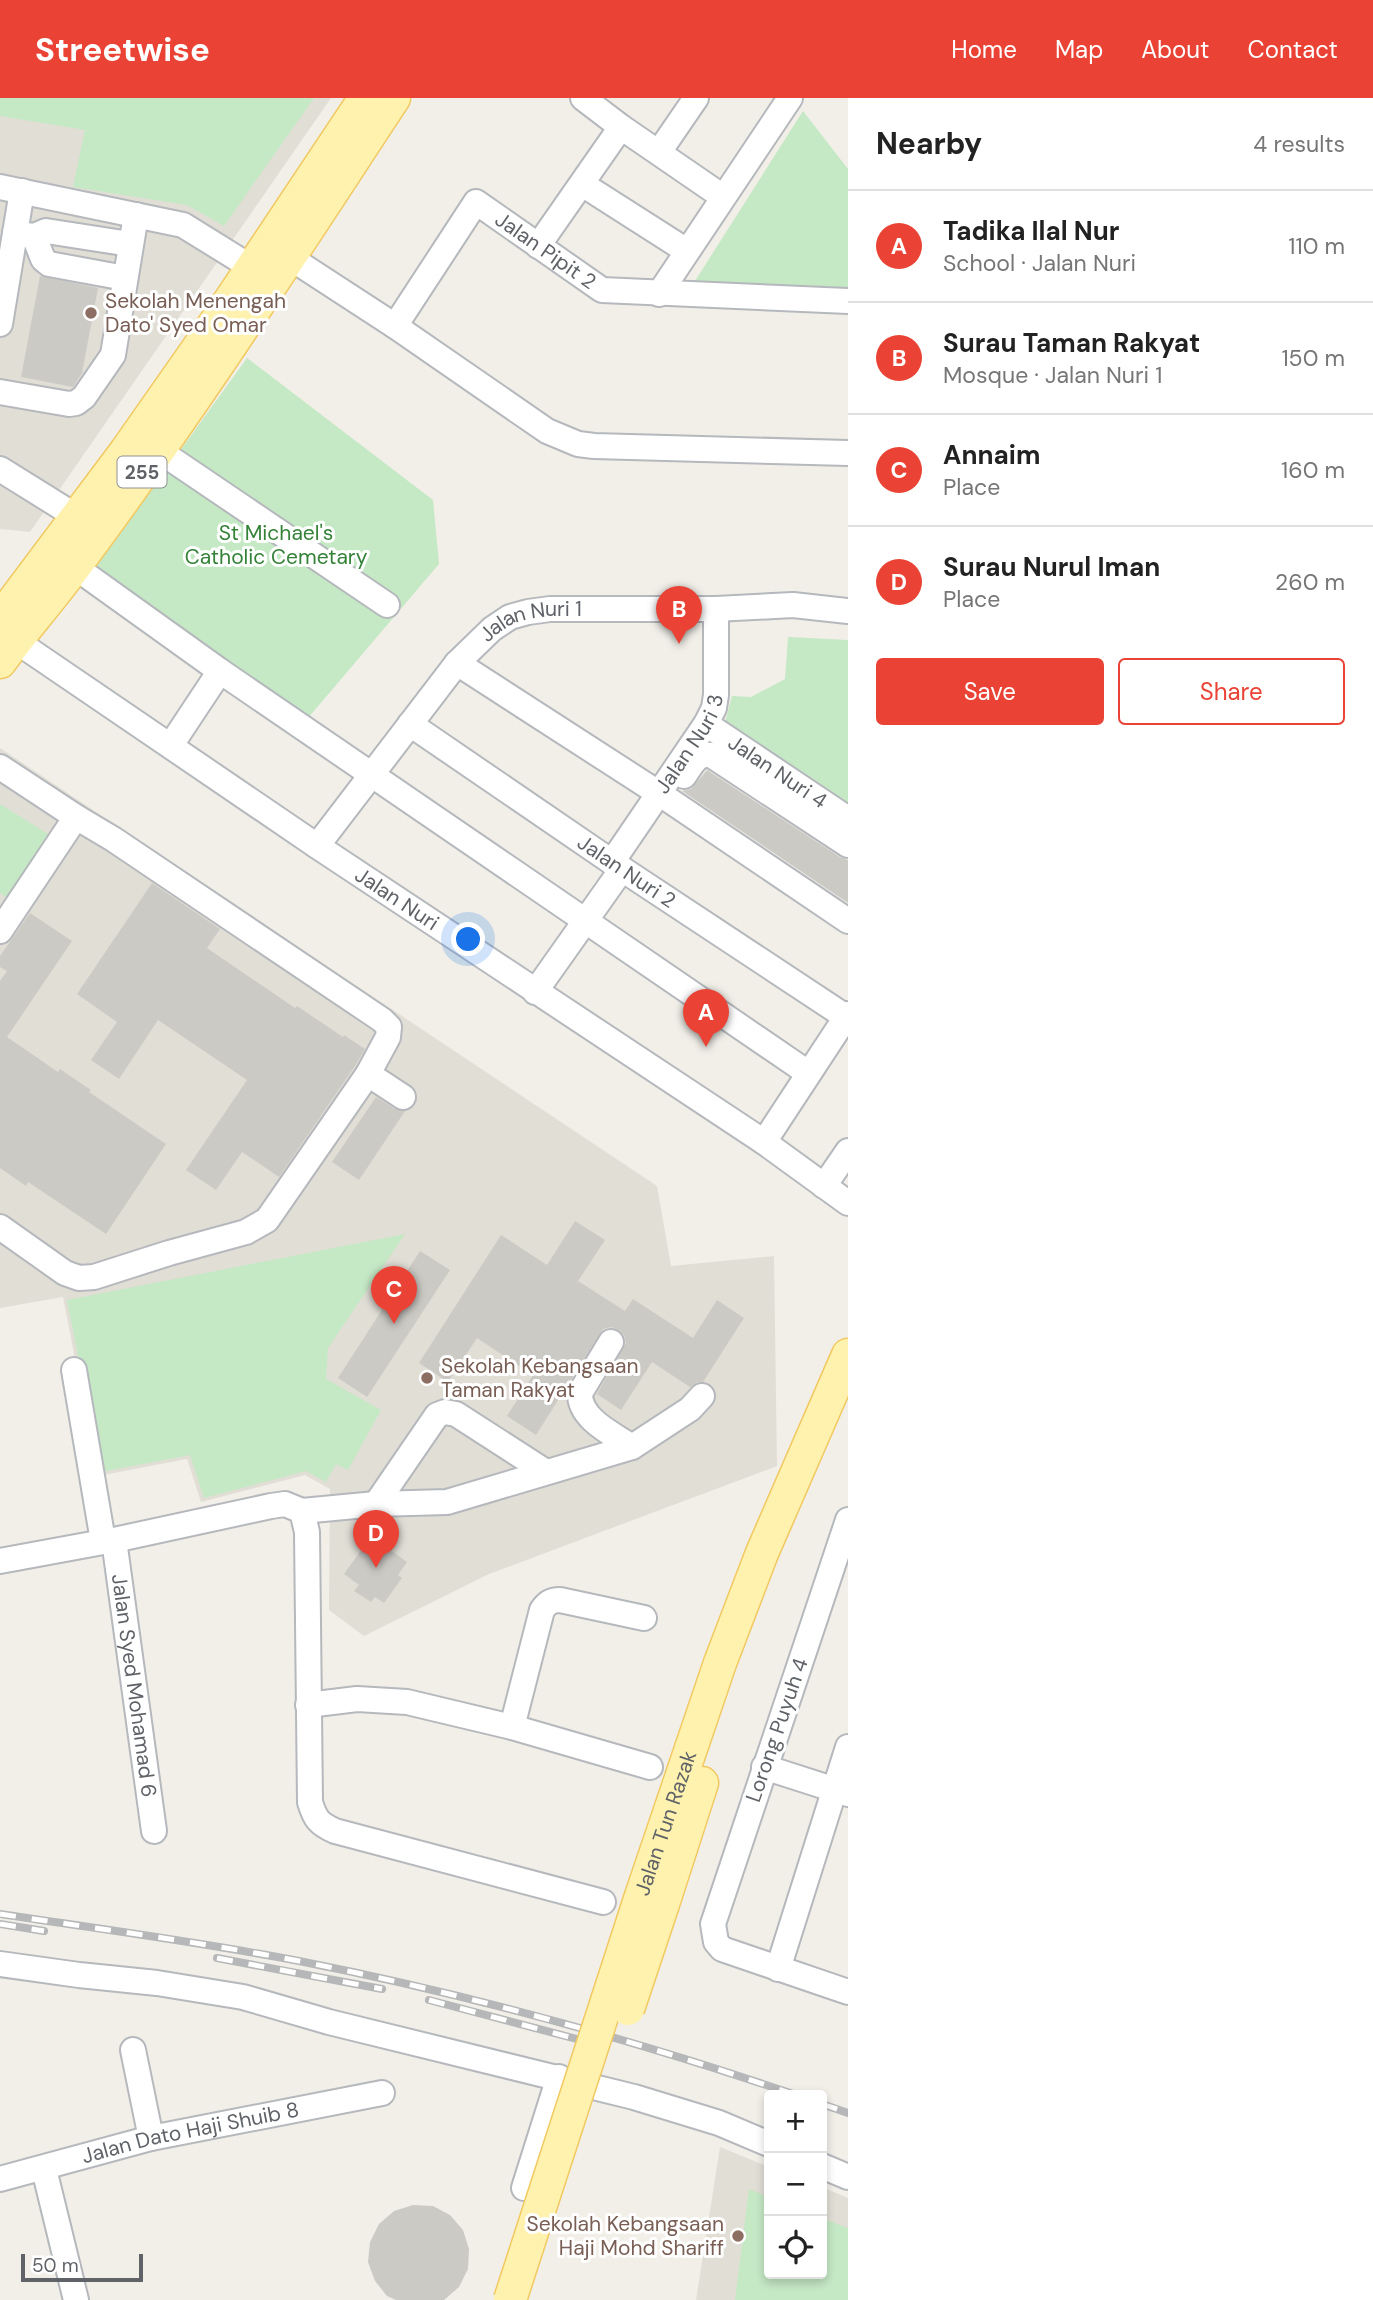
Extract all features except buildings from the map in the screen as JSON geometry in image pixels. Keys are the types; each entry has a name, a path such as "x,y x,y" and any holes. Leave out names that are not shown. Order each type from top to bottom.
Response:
{"main road":[{"name":"255","path":"5,641 75,567 158,450 271,268 365,98"},
{"name":"255","path":"5,641 77,517 201,344 271,268 394,98"},
{"name":"Jalan Tun Razak","path":"531,2300 652,1900 720,1663 762,1553 848,1355"},
{"name":"Jalan Tun Razak","path":"510,2300 652,1900 781,1561 848,1403"}],"street":[{"path":"659,152 696,98"},
{"path":"659,294 790,98"},
{"path":"589,100 621,127 723,197"},
{"path":"538,246 621,127"},
{"path":"582,184 687,251"},
{"path":"125,278 49,264 43,260 25,234 11,189 183,225 395,326 540,427 562,439 578,444 848,453"},
{"name":"Jalan Pipit 2","path":"395,326 476,202 602,290 848,301"},
{"path":"0,391 69,404 84,397 113,355 136,215"},
{"path":"25,234 46,231 130,244"},
{"path":"0,324 25,234"},
{"path":"158,450 387,605"},
{"path":"0,469 77,517"},
{"path":"75,567 371,776 808,1073"},
{"name":"Jalan Nuri 1","path":"317,846 457,663 492,629 510,617 528,611 550,609 716,609 793,604 848,611"},
{"name":"Jalan Nuri 3","path":"535,992 586,921 714,708 716,609"},
{"name":"Jalan Nuri","path":"5,641 171,745 535,992 764,1142 848,1203"},
{"path":"457,663 663,796 848,921"},
{"path":"171,745 220,671"},
{"name":"Jalan Nuri 2","path":"410,724 617,866 847,1016"},
{"name":"Jalan Nuri 4","path":"706,724 848,819"},
{"path":"663,796 696,758 704,754 712,755 848,845"},
{"path":"0,767 113,839 389,1027 388,1037 368,1074 267,1220 246,1233 169,1253 94,1277 79,1278 65,1273 0,1227"},
{"path":"0,931 76,817"},
{"path":"764,1142 847,1016"},
{"path":"368,1074 403,1097"},
{"path":"824,1186 848,1151"},
{"path":"611,1342 580,1393 580,1403 589,1417 632,1447"},
{"name":"Jalan Syed Mohamad 6","path":"74,1370 108,1541 154,1831"},
{"path":"0,1561 285,1504 302,1511 376,1504 447,1502 632,1447 681,1415 702,1396"},
{"path":"376,1504 437,1415 445,1412 456,1414 546,1472"},
{"path":"302,1511 307,1532 310,1802 314,1818 323,1825 350,1835 603,1902"},
{"name":"Lorong Puyuh 4","path":"778,1969 722,1949 716,1942 713,1924 848,1520"},
{"path":"512,1727 542,1610 547,1604 560,1600 644,1618"},
{"path":"308,1705 357,1699 391,1700 512,1727 649,1767"},
{"path":"848,1747 841,1792 778,1969 848,1992"},
{"path":"764,1767 841,1792"},
{"path":"0,1964 157,1983 243,1997 365,2032 634,2097 719,2123 764,2142"},
{"path":"133,2050 150,2138"},
{"path":"524,2188 559,2077"},
{"name":"Jalan Dato Haji Shuib 8","path":"0,2179 150,2138 382,2093"},
{"path":"827,2168 848,2176"},
{"path":"44,2169 76,2300"}],"shaded area":[{"name":"Sekolah Menengah Dato' Syed Omar","path":"0,98 331,98 30,532 0,529"},
{"path":"0,748 657,1186 671,1266 774,1256 777,1466 489,1574 364,1636 329,1610 330,1489 305,1475 201,1502 187,1459 98,1476 63,1297 0,1308"},
{"name":"Sekolah Kebangsaan Haji Mohd Shariff","path":"720,2147 764,2165 764,2279 827,2279 827,2189 848,2198 848,2300 696,2300"}],"green space":[{"path":"0,98 314,98 224,226 187,205 73,187 85,130 0,116"},
{"path":"803,111 848,169 848,288 695,281"},
{"name":"St Michael's Catholic Cemetary","path":"247,358 433,500 439,564 302,725 91,574"},
{"path":"788,637 848,640 848,807 724,726 732,696 751,697 785,679"},
{"path":"0,804 48,834 7,898 0,893"},
{"path":"405,1234 328,1348 326,1379 381,1410 348,1470 336,1464 326,1482 306,1471 204,1498 190,1455 101,1472 67,1300"},
{"path":"749,2189 764,2195 764,2279 827,2279 827,2220 848,2228 848,2300 735,2300"}],"railway":[{"path":"0,1914 262,1954 425,1988 612,2037 780,2090"},
{"path":"0,1924 44,1931"},
{"path":"217,1958 382,1989"},
{"path":"429,2000 588,2042"},
{"path":"827,2106 848,2113"}],"place":[{"name":"Sekolah Menengah Dato' Syed Omar","path":"91,313"},
{"name":"Surau Taman Rakyat","path":"679,644"},
{"name":"Tadika Ilal Nur","path":"706,1047"},
{"name":"Annaim","path":"394,1324"},
{"name":"Sekolah Kebangsaan Taman Rakyat","path":"427,1378"},
{"name":"Surau Nurul Iman","path":"376,1568"},
{"name":"Sekolah Kebangsaan Haji Mohd Shariff","path":"738,2236"}]}
